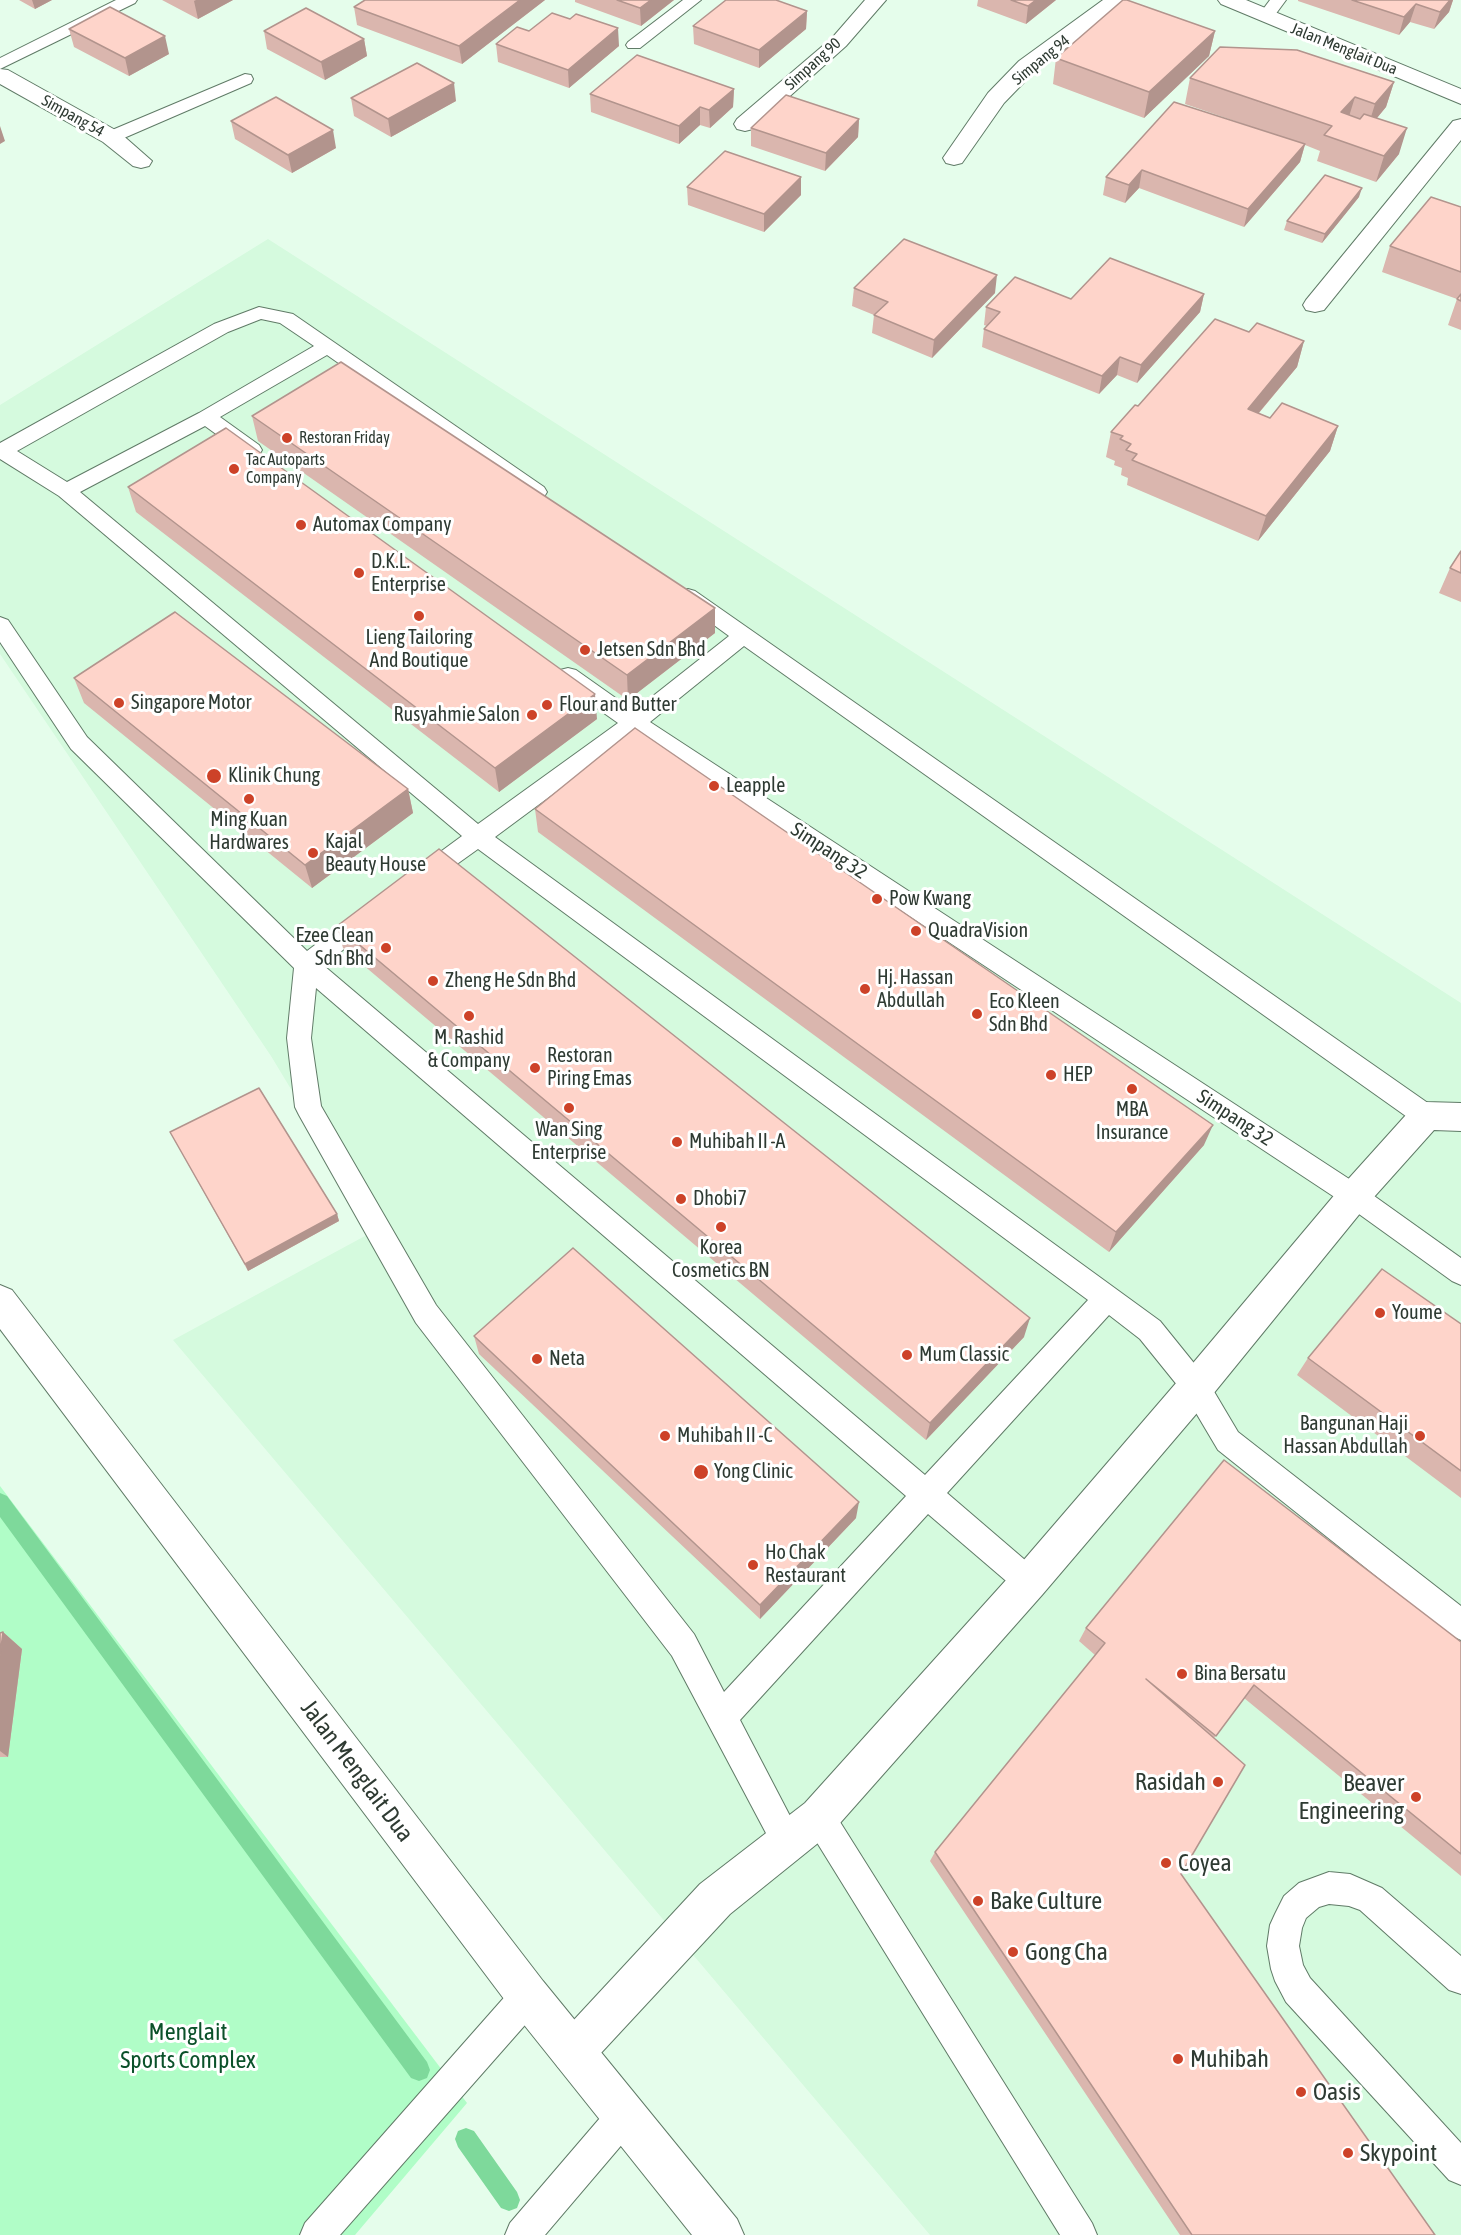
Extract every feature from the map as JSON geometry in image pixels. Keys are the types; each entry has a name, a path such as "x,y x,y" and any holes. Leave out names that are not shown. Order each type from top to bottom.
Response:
{"street":[{"name":"Simpang 90","path":"746,124 839,42 876,0"},
{"name":"Simpang 94","path":"954,158 996,98 1028,66 1116,0"},
{"name":"Jalan Menglait Dua","path":"1228,0 1272,8 1461,97"},
{"name":"Simpang 54","path":"0,75 111,137 141,161"},
{"path":"1315,305 1461,126"},
{"path":"573,2052 715,1899 819,1816 1029,1582 1196,1387 1354,1196 1443,1117"},
{"name":"Jalan Menglait Dua","path":"0,1301 528,1996 721,2235"}],"lane":[{"path":"0,64 129,0"},
{"path":"634,45 693,0"},
{"path":"111,137 244,79"},
{"path":"550,501 286,318 259,313 221,327 1,452 66,491 477,836 1150,1330 1196,1387 1228,1441 1461,1625"},
{"path":"66,491 206,417 327,347"},
{"path":"206,417 274,466"},
{"path":"667,581 1443,1117"},
{"path":"0,625 79,743 306,964 1029,1582"},
{"path":"401,893 634,723 744,635"},
{"name":"Simpang 32","path":"547,661 634,723 1354,1196 1461,1273"},
{"path":"382,908 306,964 299,1038 308,1107 426,1314 683,1645 787,1841"},
{"path":"722,1717 928,1496 1107,1298"},
{"path":"819,1816 1080,2235"},
{"path":"1461,1978 1371,1899 1350,1890 1329,1888 1310,1894 1295,1907 1286,1925 1283,1946 1287,1969 1298,1990 1461,2168"},
{"path":"317,2235 528,1996"},
{"path":"522,2235 624,2116"}],"shaded area":[{"path":"268,239 1461,1003 1461,2235 930,2235 173,1340 376,1230 271,1056 0,654 0,405"}],"green space":[{"name":"Menglait Sports Complex","path":"0,1486 467,2103 355,2235 0,2235"}],"building":[{"path":"365,0 520,0 459,46 354,7"},
{"path":"617,0 651,0 640,8"},
{"path":"726,0 776,0 807,11 759,50 693,26"},
{"path":"1011,0 1036,0 1028,6"},
{"path":"1123,0 1215,31 1149,92 1056,58"},
{"path":"1352,0 1450,0 1440,12 1416,4 1404,17"},
{"path":"110,7 165,36 125,58 69,29"},
{"path":"306,8 364,39 321,62 264,31"},
{"path":"552,13 570,19 576,14 618,28 568,70 496,44 517,27 529,31"},
{"path":"1220,47 1297,50 1394,82 1375,104 1355,97 1341,112 1360,119 1364,114 1407,128 1384,156 1324,135 1332,126 1190,78"},
{"path":"637,55 734,89 709,110 700,107 679,126 590,94"},
{"path":"417,63 454,83 388,119 351,98"},
{"path":"786,95 859,119 826,153 751,128"},
{"path":"276,97 333,130 288,155 231,121"},
{"path":"1174,102 1305,144 1248,209 1142,170 1129,185 1106,177"},
{"path":"725,151 801,177 764,214 687,187"},
{"path":"1325,175 1362,188 1325,234 1287,221"},
{"path":"1431,197 1461,207 1461,272 1390,246"},
{"path":"904,239 997,275 934,340 874,315 888,302 854,288"},
{"path":"1110,258 1204,294 1141,365 1120,357 1102,376 984,329 1000,312 986,307 1015,277 1071,299"},
{"path":"1215,319 1249,332 1257,323 1304,341 1248,409 1270,418 1282,403 1338,426 1266,516 1132,460 1137,454 1126,450 1131,444 1120,439 1123,436 1111,432 1135,405 1138,406"},
{"path":"341,362 715,608 627,675 252,416"},
{"path":"226,428 595,694 495,768 128,487"},
{"path":"1461,551 1461,573 1450,568"},
{"path":"175,612 408,789 305,865 74,678"},
{"name":"Hj. Hassan Abdullah","path":"635,728 1213,1125 1116,1232 535,809"},
{"name":"Muhibah II -A","path":"439,849 1030,1318 930,1423 337,926"},
{"path":"259,1088 337,1214 245,1264 170,1132"},
{"name":"Muhibah II -C","path":"573,1248 859,1502 760,1605 474,1336"},
{"name":"Bangunan Haji Hassan Abdullah","path":"1382,1269 1461,1324 1461,1471 1308,1358"},
{"path":"1224,1460 1461,1642 1461,1854 1254,1685 1216,1736 1146,1679 1245,1765 1181,1874 1435,2235 1192,2235 935,1852 1105,1643 1086,1628"},
{"path":"3,1632 0,1656 0,1633"}],"waterway":[{"path":"0,1502 419,2070"},
{"path":"466,2139 509,2200"}],"place":[{"name":"Restoran Friday","path":"287,438"},
{"name":"Tac Autoparts Company","path":"234,469"},
{"name":"Automax Company","path":"301,525"},
{"name":"D.K.L. Enterprise","path":"359,573"},
{"name":"Lieng Tailoring And Boutique","path":"419,616"},
{"name":"Jetsen Sdn Bhd","path":"585,650"},
{"name":"Singapore Motor","path":"119,703"},
{"name":"Flour and Butter","path":"547,705"},
{"name":"Rusyahmie Salon","path":"532,715"},
{"name":"Klinik Chung","path":"214,776"},
{"name":"Leapple","path":"714,786"},
{"name":"Ming Kuan Hardwares","path":"249,799"},
{"name":"Kajal Beauty House","path":"313,853"},
{"name":"Pow Kwang","path":"877,899"},
{"name":"QuadraVision","path":"916,931"},
{"name":"Ezee Clean Sdn Bhd","path":"386,948"},
{"name":"Zheng He Sdn Bhd","path":"433,981"},
{"name":"Hj. Hassan Abdullah","path":"865,989"},
{"name":"Eco Kleen Sdn Bhd","path":"977,1014"},
{"name":"M. Rashid & Company","path":"469,1016"},
{"name":"Restoran Piring Emas","path":"535,1068"},
{"name":"HEP","path":"1051,1075"},
{"name":"MBA Insurance","path":"1132,1089"},
{"name":"Wan Sing Enterprise","path":"569,1108"},
{"name":"Muhibah II -A","path":"677,1142"},
{"name":"Dhobi7","path":"681,1199"},
{"name":"Korea Cosmetics BN","path":"721,1227"},
{"name":"Youme","path":"1380,1313"},
{"name":"Mum Classic","path":"907,1355"},
{"name":"Neta","path":"537,1359"},
{"name":"Muhibah II -C","path":"665,1436"},
{"name":"Bangunan Haji Hassan Abdullah","path":"1420,1436"},
{"name":"Yong Clinic","path":"701,1472"},
{"name":"Ho Chak Restaurant","path":"753,1565"},
{"name":"Bina Bersatu","path":"1182,1674"},
{"name":"Rasidah","path":"1218,1782"},
{"name":"Beaver Engineering","path":"1416,1797"},
{"name":"Coyea","path":"1166,1863"},
{"name":"Bake Culture","path":"978,1901"},
{"name":"Gong Cha","path":"1013,1952"},
{"name":"Muhibah","path":"1178,2059"},
{"name":"Oasis","path":"1301,2092"},
{"name":"Skypoint","path":"1348,2153"}]}
